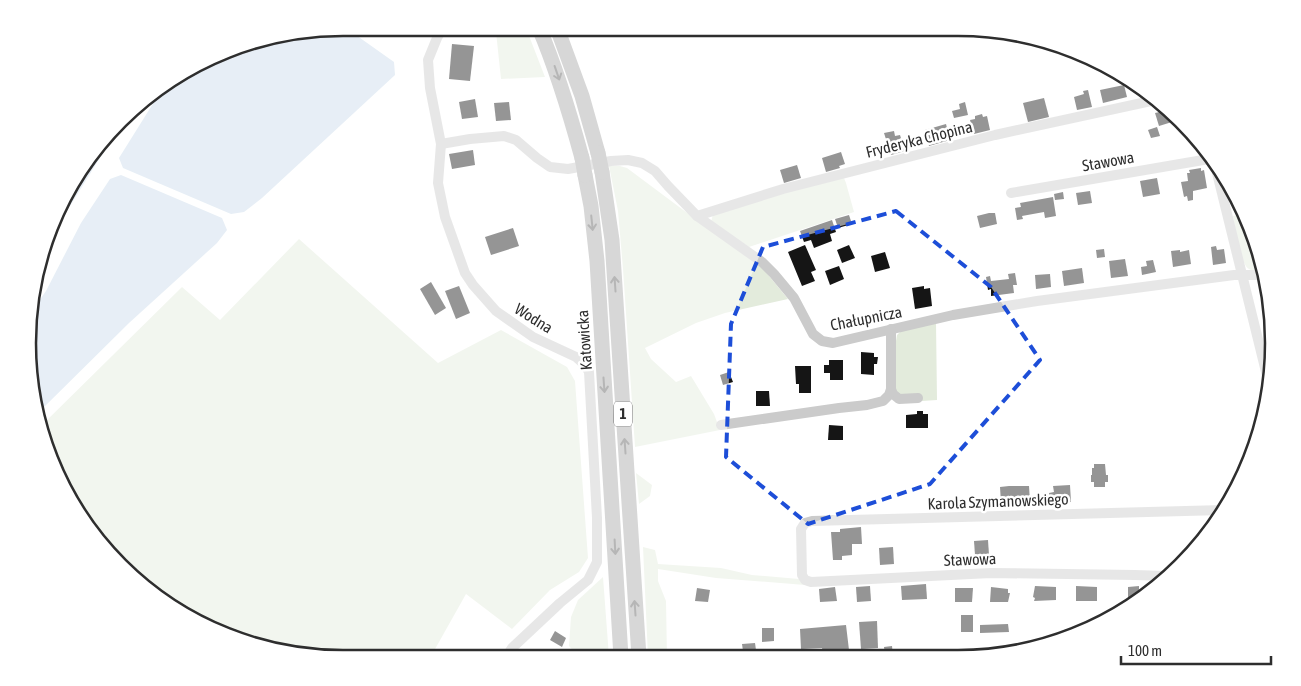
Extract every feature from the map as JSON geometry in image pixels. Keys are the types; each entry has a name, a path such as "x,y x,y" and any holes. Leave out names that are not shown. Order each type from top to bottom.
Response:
{"main road":[{"name":"Katowicka","path":"542,36 552,58 567,104 582,158 591,206 621,650"},
{"name":"1","path":"560,36 582,96 598,153 612,240 639,650"}],"street":[{"name":"Wodna","path":"438,36 428,60 430,88 441,144 438,183 445,217 465,273 496,311 533,337 576,357 589,372 598,562 588,580 553,609 511,650"},
{"name":"Fryderyka Chopina","path":"697,216 783,189 977,140 1147,102"},
{"name":"Chałupnicza","path":"441,144 504,136 516,140 550,167 568,169 611,160 642,162 655,170 697,216 762,262 794,298 813,334 822,341 833,343 953,315 1037,301 1234,274 1257,275"},
{"name":"Stawowa","path":"1011,193 1204,160"},
{"path":"1220,183 1264,363"},
{"path":"883,402 891,389 891,329"},
{"path":"891,389 893,394 899,399"},
{"path":"721,425 839,408 867,406 899,399 918,398"},
{"name":"Karola Szymanowskiego","path":"802,552 802,528 805,523 812,521 1215,510"},
{"name":"Stawowa","path":"802,552 802,575 805,580 810,582 991,573 1158,576"}],"highlighted area":[{"path":"896,211 991,287 1040,360 930,484 808,524 726,457 731,324 763,247"}],"green space":[{"path":"496,36 529,36 545,77 501,79"},
{"path":"609,166 627,168 759,264 788,299 725,313 696,323 645,348 651,359 676,382 691,376 714,414 720,430 635,447 618,211"},
{"path":"844,178 854,212 749,247 711,222 713,214 796,188"},
{"path":"1236,215 1241,226 1256,271 1249,269 1243,260 1238,245 1233,216"},
{"path":"299,239 438,363 501,330 567,367 575,381 588,558 579,572 550,590 512,629 466,594 434,650 343,650 283,644 226,626 207,618 173,598 141,574 100,530 68,479 47,420 182,287 220,320"},
{"path":"936,322 937,400 922,401 921,395 898,395 894,388 897,335 903,329"},
{"path":"636,473 652,485 650,496 639,504"},
{"path":"643,547 655,550 658,564 721,568 752,575 799,579 805,585 716,578 658,569 658,581 666,601 667,650 648,650"},
{"path":"603,577 608,650 573,650 569,646 571,617 578,600"}],"water":[{"path":"357,36 394,62 395,75 262,198 244,212 231,214 123,168 119,158 154,101 190,77 244,53 283,42 323,37"},
{"path":"105,150 68,207 77,190"},
{"path":"121,175 222,218 227,230 217,243 129,323 43,408 36,343 39,300 81,223 110,179"}],"building":[{"path":"452,44 474,46 470,81 449,79"},
{"path":"1124,85 1127,97 1103,103 1100,90"},
{"path":"1088,90 1092,107 1077,110 1074,97 1084,94 1083,91"},
{"path":"1044,98 1049,117 1028,122 1023,103"},
{"path":"475,99 478,117 462,119 459,102"},
{"path":"509,102 511,120 496,121 494,103"},
{"path":"965,102 968,115 954,118 952,111 960,109 959,104"},
{"path":"1160,112 1171,122 1159,126 1155,113"},
{"path":"982,114 983,117 987,116 990,130 974,134 970,120"},
{"path":"946,124 950,140 929,146 925,130"},
{"path":"1157,127 1160,136 1151,138 1148,130"},
{"path":"894,131 895,136 900,135 905,151 891,155 884,133"},
{"path":"473,150 475,165 452,169 449,154"},
{"path":"841,152 845,164 839,166 840,168 826,172 822,158"},
{"path":"797,165 801,178 784,183 780,170"},
{"path":"1201,168 1201,171 1204,170 1207,188 1193,191 1193,200 1188,201 1187,196 1184,197 1181,182 1188,181 1187,173 1190,173 1189,170"},
{"path":"1157,178 1160,194 1143,197 1140,181"},
{"path":"1090,191 1092,203 1078,205 1076,193"},
{"path":"1063,192 1064,199 1055,200 1054,194"},
{"path":"1053,197 1056,216 1045,218 1044,212 1022,216 1023,219 1017,220 1015,208 1021,207 1020,203"},
{"path":"995,213 997,224 980,228 977,216"},
{"path":"849,215 852,224 838,228 835,219"},
{"path":"832,220 836,232 830,234 832,241 814,248 811,240 804,242 800,231"},
{"path":"513,228 519,246 491,255 485,237"},
{"path":"805,245 816,270 811,272 815,281 802,286 788,252"},
{"path":"849,245 855,258 842,263 837,250"},
{"path":"1216,246 1217,250 1224,249 1226,263 1213,265 1211,247"},
{"path":"1104,249 1105,257 1097,258 1096,250"},
{"path":"1180,250 1180,252 1189,250 1191,264 1173,267 1171,251"},
{"path":"885,252 890,268 875,272 871,256"},
{"path":"1125,259 1128,276 1111,278 1109,261"},
{"path":"1153,260 1156,272 1142,275 1141,267 1147,266 1146,261"},
{"path":"839,266 844,279 830,285 825,271"},
{"path":"1082,268 1084,283 1064,286 1062,271"},
{"path":"1015,273 1017,285 1013,285 1014,293 991,296 991,289 988,290 986,277 990,276 991,281 1009,279 1008,274"},
{"path":"1050,274 1051,287 1036,289 1035,275"},
{"path":"431,282 446,308 435,315 420,289"},
{"path":"459,286 470,313 456,319 445,291"},
{"path":"924,286 924,289 930,288 932,306 915,309 912,288"},
{"path":"861,352 874,353 874,357 878,357 877,364 874,364 874,375 861,374"},
{"path":"829,360 843,360 843,380 830,380 830,373 824,373 824,365 829,365"},
{"path":"795,366 811,366 811,393 799,393 799,384 796,384"},
{"path":"729,372 733,382 723,385 720,375"},
{"path":"756,391 769,391 770,406 756,406"},
{"path":"917,411 923,411 923,414 928,414 928,428 906,428 906,415 917,414"},
{"path":"829,425 843,426 843,440 828,440"},
{"path":"1094,464 1105,464 1108,482 1105,482 1105,487 1094,487 1094,482 1091,482"},
{"path":"1070,485 1071,502 1054,503 1054,501 1050,501 1049,493 1054,492 1053,486"},
{"path":"1029,486 1030,502 1001,503 1000,487"},
{"path":"861,527 862,544 852,544 852,555 842,556 842,560 833,560 831,532"},
{"path":"988,540 989,555 975,555 974,541"},
{"path":"893,547 894,564 880,565 879,548"},
{"path":"926,584 927,599 902,600 901,586"},
{"path":"870,586 871,601 857,602 856,587"},
{"path":"1035,586 1056,587 1056,600 1034,601"},
{"path":"1076,586 1097,587 1097,601 1076,601"},
{"path":"1139,586 1139,590 1128,598 1128,587"},
{"path":"835,587 837,601 820,602 819,589"},
{"path":"991,587 1008,589 1008,593 1010,593 1008,602 990,602"},
{"path":"697,588 710,590 708,602 695,601"},
{"path":"955,588 973,588 972,602 955,602"},
{"path":"961,615 973,615 973,632 961,632"},
{"path":"877,621 878,648 861,649 859,622"},
{"path":"1008,624 1009,632 980,633 980,625"},
{"path":"846,625 849,650 801,649 800,629"},
{"path":"762,628 774,628 774,641 762,642"},
{"path":"555,631 566,638 562,647 550,640"},
{"path":"755,643 756,650 743,650 742,644"},
{"path":"892,646 892,650 884,650 884,647"}]}
